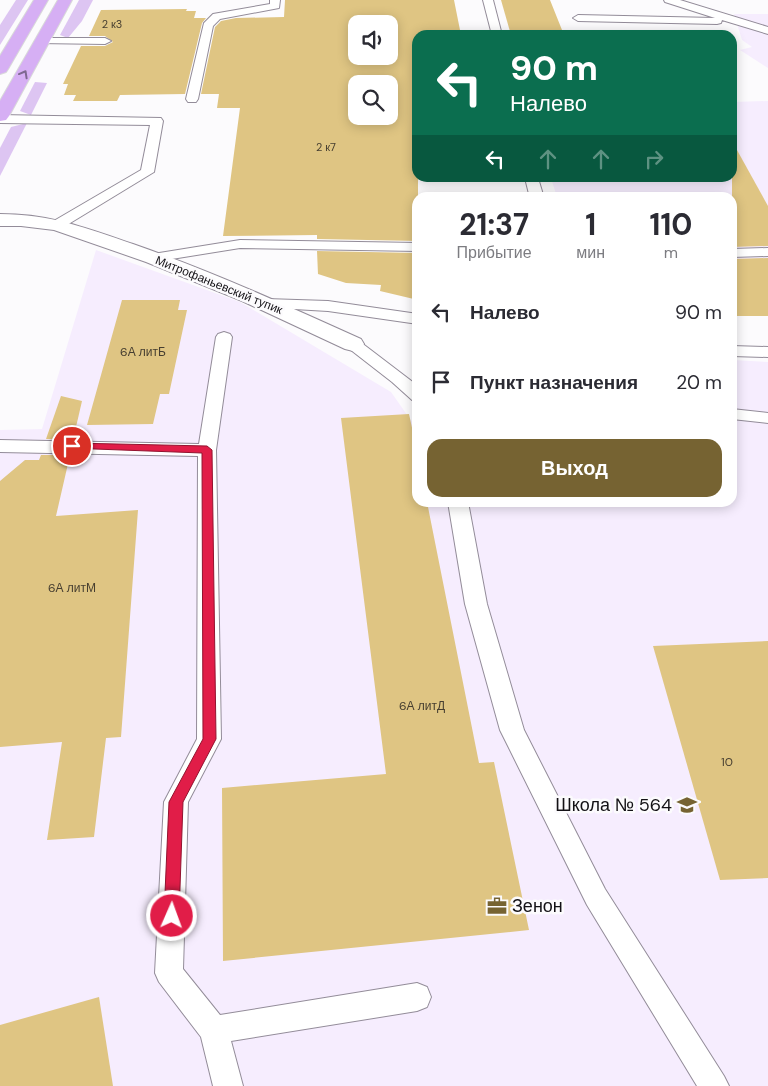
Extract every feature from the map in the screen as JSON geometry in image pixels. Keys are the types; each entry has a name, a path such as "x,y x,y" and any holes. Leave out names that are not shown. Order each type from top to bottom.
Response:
{"main road":[{"path":"0,69 41,0"},
{"path":"0,118 65,0"}],"street":[{"name":"Митрофаньевский тупик","path":"0,220 20,220 57,225 153,258 266,304 353,344"}],"lane":[{"path":"192,100 208,25 217,16 275,6 275,0"},
{"path":"488,0 496,30"},
{"path":"669,0 768,31"},
{"path":"701,11 730,29"},
{"path":"578,18 718,22"},
{"path":"42,42 105,41"},
{"path":"0,118 157,121 147,172 57,225"},
{"path":"153,258 240,244 412,247"},
{"path":"737,253 768,252"},
{"path":"266,304 328,306 412,318"},
{"path":"224,337 207,450 209,739 176,802 169,973 214,1030 228,1086"},
{"name":"Митрофаньевский тупик","path":"353,344 412,391"},
{"path":"737,351 768,352"},
{"path":"737,415 768,418"},
{"path":"0,446 207,450"},
{"path":"459,507 476,604 512,730 596,897 714,1086"},
{"path":"214,1030 417,997"}],"shaded area":[{"path":"16,0 28,0 0,45 0,25"},
{"path":"79,0 93,0 82,21 68,38 60,35"},
{"path":"734,14 768,14 768,68 740,50 752,47 742,40"},
{"path":"35,82 47,83 31,115 20,111"},
{"path":"768,101 768,260 737,261 737,192 555,192 552,182 737,182 737,102"},
{"path":"27,123 0,176 0,148 11,127"},
{"path":"96,250 240,302 391,392 412,422 412,507 737,507 737,360 768,362 768,1086 0,1086 0,430 42,429"}],"building":[{"path":"285,0 454,0 460,30 412,30 412,182 418,182 418,192 412,192 412,241 317,239 317,235 223,236 240,108 217,108 219,94 201,94 215,27 221,21 236,18 284,17"},
{"path":"501,0 550,0 562,30 510,30"},
{"path":"187,9 186,11 196,11 194,18 206,18 202,23 185,94 120,95 117,101 73,101 76,95 64,95 68,84 63,84 81,46 105,46 113,42 105,36 89,36 101,10"},
{"path":"737,150 768,206 768,246 737,247 737,192 732,192 732,182 737,182"},
{"path":"317,251 412,253 412,299 380,291 381,285 346,283 318,274"},
{"path":"768,258 768,316 737,316 737,259"},
{"path":"122,300 180,300 178,310 187,310 169,394 160,394 153,424 87,425"},
{"path":"61,396 82,401 73,440 46,439"},
{"path":"409,414 412,428 412,507 428,507 479,763 494,762 529,930 223,961 222,788 386,774 341,418"},
{"path":"41,455 70,455 56,516 138,510 121,737 106,738 94,837 47,840 62,742 0,747 0,481 25,460 39,460"},
{"path":"768,641 768,878 720,880 653,646"},
{"path":"99,997 113,1086 0,1086 0,1025"}],"place":[{"name":"Школа № 564","path":"687,805"},
{"name":"Зенон","path":"497,906"}],"route":[{"path":"72,446 207,450 209,739 176,802 172,916"}]}
